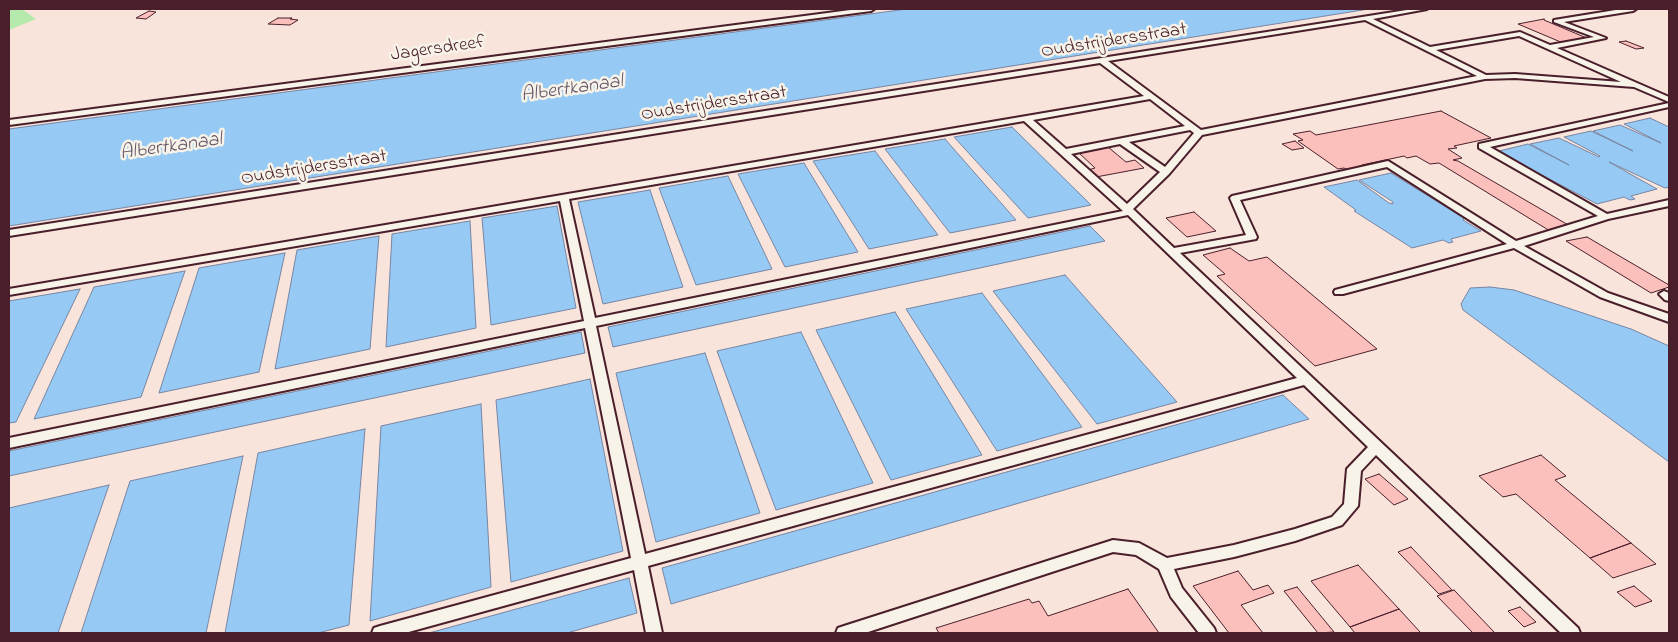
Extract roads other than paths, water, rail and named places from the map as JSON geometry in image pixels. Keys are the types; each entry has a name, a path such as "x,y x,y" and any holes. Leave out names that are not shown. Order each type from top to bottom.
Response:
{"lane":[{"name":"Jagersdreef","path":"9,123 871,9"},
{"name":"Oudstrijdersstraat","path":"9,233 1424,9"},
{"path":"1550,47 1602,38 1556,21 1633,9"},
{"path":"1366,18 1486,77"},
{"path":"1430,49 1520,34 1669,100"},
{"path":"1101,60 1195,130"},
{"path":"1065,152 1486,77 1515,76 1636,85"},
{"path":"9,292 1150,97"},
{"path":"1606,217 1482,146 1669,105"},
{"path":"1026,118 1128,211 1572,633"},
{"path":"9,443 1128,211 1166,172 1195,130"},
{"path":"1122,141 1166,172"},
{"path":"1171,252 1252,237 1235,198 1388,164 1515,245 1604,295 1669,318"},
{"path":"564,197 654,633"},
{"path":"1340,292 1515,245 1606,217 1669,203"},
{"path":"380,633 1305,380"},
{"path":"1165,564 1234,551 1295,536 1337,521 1351,506 1354,469 1376,447"},
{"path":"844,633 1113,546 1139,549 1165,564 1176,592 1208,633"}],"water":[{"name":"Albertkanaal","path":"907,9 1369,9 9,226 9,129"},
{"path":"1650,118 1669,127 1669,187 1665,188 1609,162 1657,189 1631,196 1635,199 1630,200 1624,197 1597,204 1499,151 1528,144 1569,165 1530,144 1559,138 1599,157 1564,137 1591,131 1633,151 1593,131 1620,125 1661,143 1624,124"},
{"path":"1012,127 1091,205 1028,218 954,137"},
{"path":"945,139 1016,220 950,233 885,149"},
{"path":"875,151 938,235 869,249 813,161"},
{"path":"804,163 858,252 785,267 738,174"},
{"path":"1391,173 1464,218 1463,220 1481,231 1451,239 1453,242 1449,243 1443,240 1412,248 1354,211 1356,210 1324,187 1357,180 1393,204 1393,202 1359,180"},
{"path":"728,176 772,269 696,285 659,188"},
{"path":"650,190 683,287 603,304 578,202"},
{"path":"557,206 576,308 491,325 482,218"},
{"path":"470,221 476,328 386,347 392,234"},
{"path":"1090,226 1105,241 613,347 608,327"},
{"path":"379,236 370,349 275,369 297,250"},
{"path":"285,253 259,372 159,393 199,268"},
{"path":"185,271 141,397 34,419 94,287"},
{"path":"1065,275 1177,402 1097,424 993,291"},
{"path":"1490,287 1514,290 1631,329 1669,346 1669,462 1463,310 1461,304 1470,288"},
{"path":"80,289 16,422 9,423 9,301"},
{"path":"982,293 1082,427 997,451 906,309"},
{"path":"895,312 982,455 891,480 816,330"},
{"path":"581,332 585,353 9,476 9,451"},
{"path":"801,332 873,483 776,510 717,351"},
{"path":"705,353 760,513 656,542 616,373"},
{"path":"590,379 623,551 511,582 496,400"},
{"path":"1283,395 1309,419 671,604 662,568"},
{"path":"481,404 491,587 370,621 381,426"},
{"path":"365,429 349,625 318,633 225,633 258,453"},
{"path":"243,456 206,633 81,633 130,481"},
{"path":"109,485 58,633 9,633 9,508"},
{"path":"629,578 637,613 567,633 429,633"}]}
